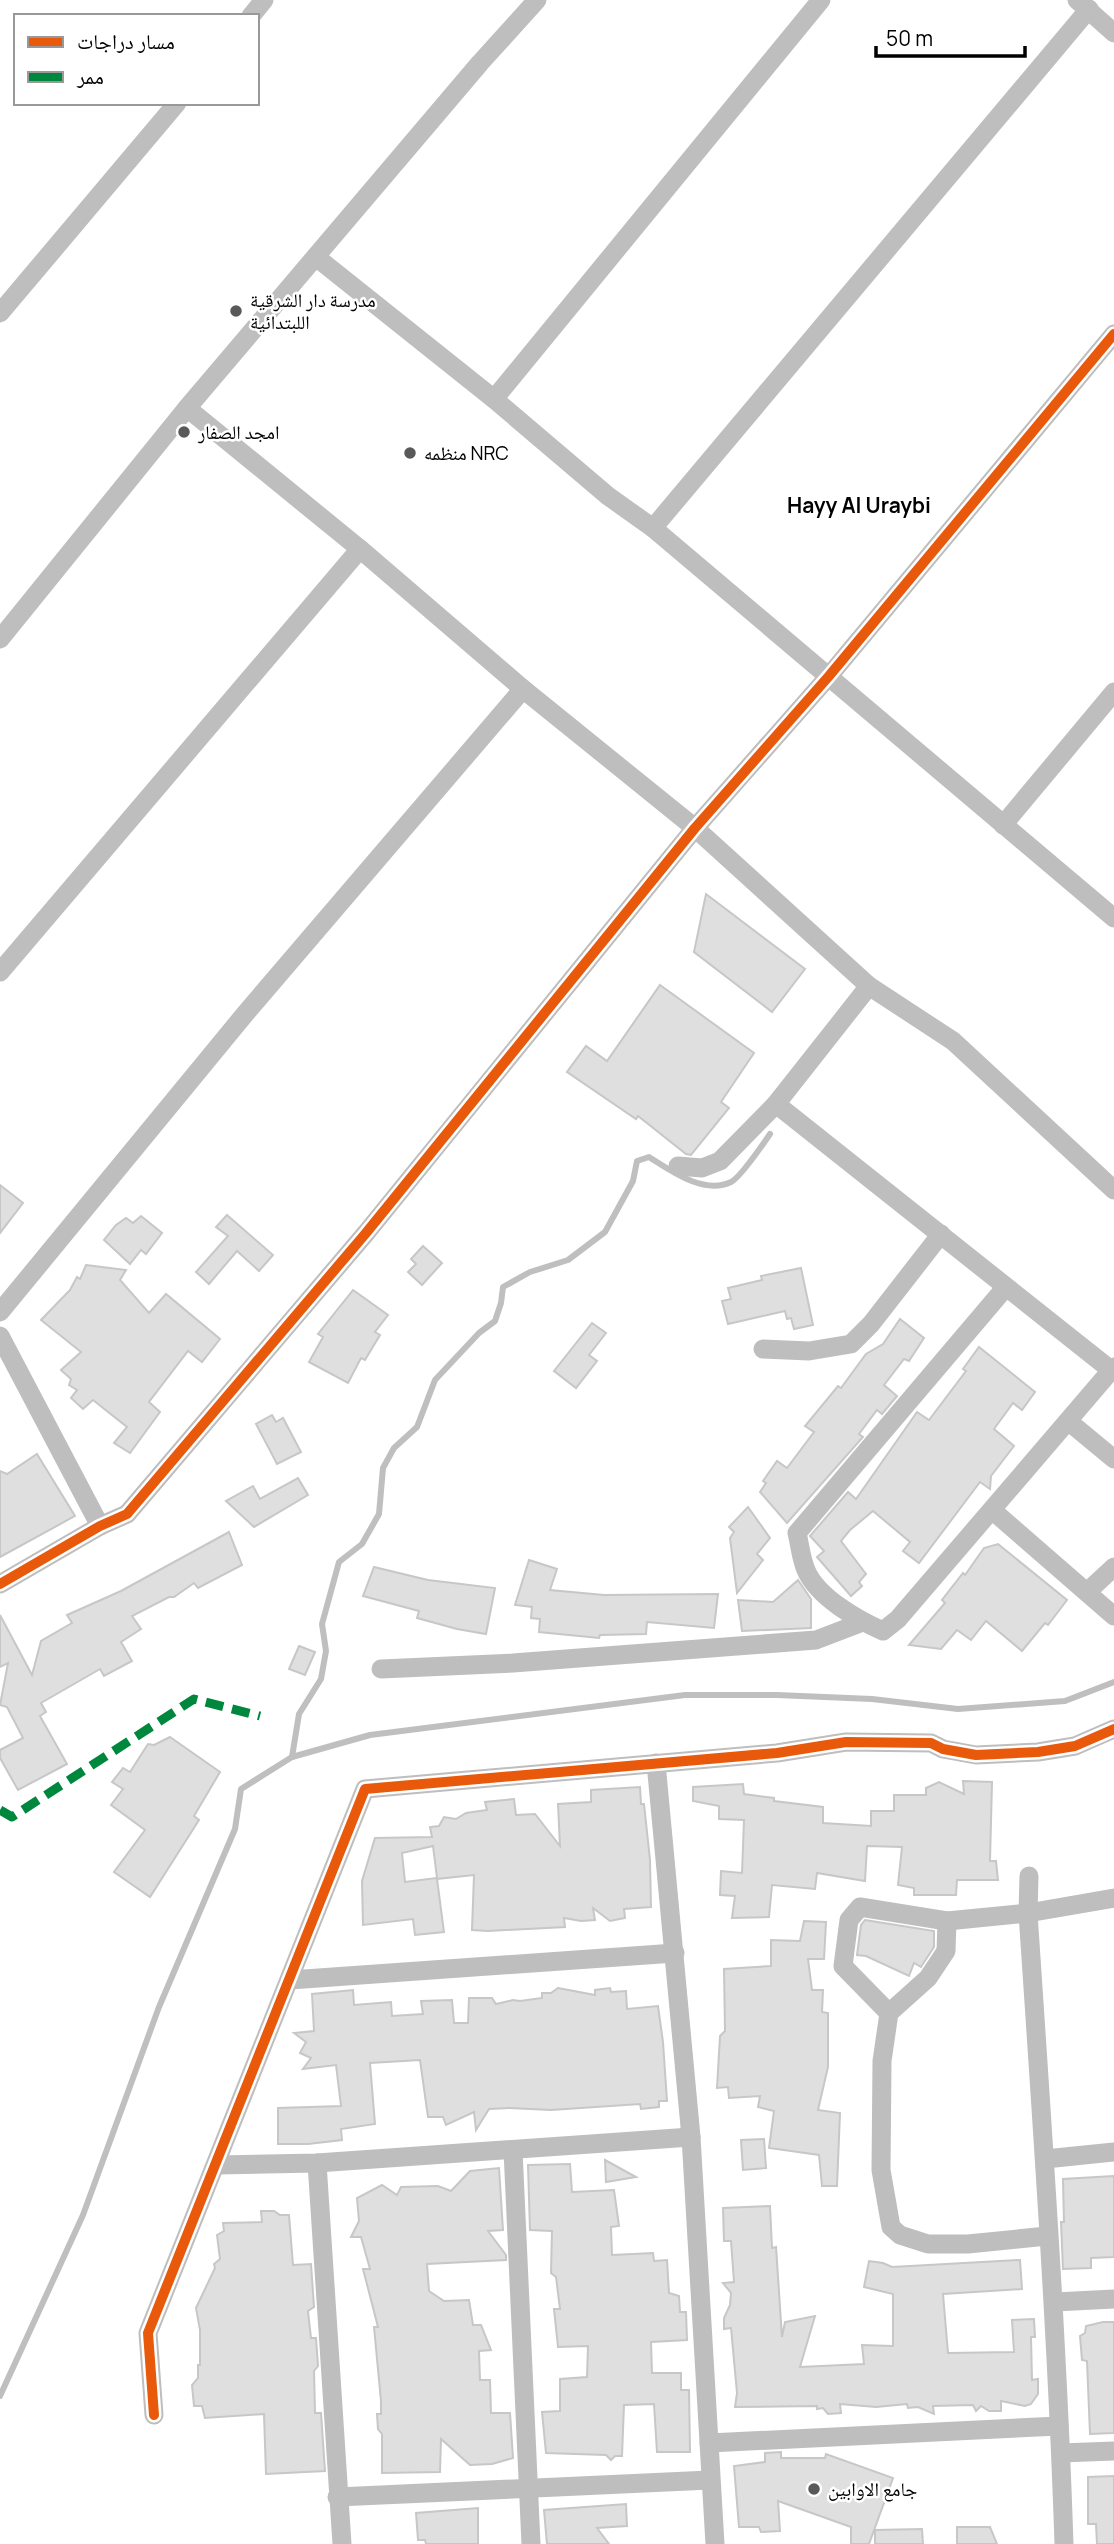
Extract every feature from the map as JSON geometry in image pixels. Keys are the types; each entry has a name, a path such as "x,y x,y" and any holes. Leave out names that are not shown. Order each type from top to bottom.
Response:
{"street":[{"path":"253,14 264,0"},
{"path":"0,639 187,408 480,63 537,0"},
{"path":"494,399 821,0"},
{"path":"653,528 1083,5 1114,33"},
{"path":"0,313 175,105"},
{"path":"316,257 494,399 608,496 653,528 1114,918"},
{"path":"0,1584 100,1526 127,1514 136,1504 366,1233 695,828 829,676 1114,334"},
{"path":"187,408 695,828 869,986 953,1041 1114,1190"},
{"path":"0,972 360,549"},
{"path":"0,1312 245,1014 523,688"},
{"path":"1003,825 1114,692"},
{"path":"678,1166 702,1168 720,1161 776,1104 869,986"},
{"path":"776,1104 1005,1288 1113,1369 898,1619 883,1630 863,1622 830,1600 806,1572 797,1533 1005,1288"},
{"path":"763,1349 809,1351 852,1344 871,1324 941,1234"},
{"path":"0,1336 100,1526"},
{"path":"1068,1422 1114,1459"},
{"path":"992,1510 1114,1616"},
{"path":"1087,1592 1114,1567"},
{"path":"381,1669 513,1663 816,1640 863,1622"},
{"path":"154,2415 148,2333 365,1789 777,1753 846,1742 931,1743 943,1749 976,1755 1038,1752 1075,1746 1114,1729"},
{"path":"656,1763 691,2137 715,2544"},
{"path":"1029,1877 1028,1913 1045,2159 1047,2236 1055,2302 1064,2544"},
{"path":"889,2012 843,1966 849,1920 860,1907 947,1920 1028,1913 1114,1898"},
{"path":"947,1920 946,1951 928,1979 889,2012 882,2061 881,2170 891,2227 900,2235 928,2244 968,2244 1047,2236"},
{"path":"290,1980 675,1953"},
{"path":"216,2165 317,2163 691,2137"},
{"path":"513,2150 531,2544"},
{"path":"1045,2159 1114,2152"},
{"path":"317,2163 342,2544"},
{"path":"1055,2302 1114,2299"},
{"path":"709,2443 1059,2426"},
{"path":"1061,2454 1114,2451"},
{"path":"338,2497 710,2480"}],"building":[{"path":"706,894 805,969 772,1012 694,952"},
{"path":"660,985 754,1053 721,1102 729,1108 691,1155 686,1154 638,1116 636,1119 567,1072 586,1046 607,1061"},
{"path":"0,1185 23,1203 0,1233"},
{"path":"227,1215 273,1255 259,1271 237,1251 209,1284 196,1272 228,1236 216,1227"},
{"path":"141,1216 162,1233 146,1254 141,1250 130,1264 104,1240 116,1225 126,1218 133,1223"},
{"path":"423,1246 442,1263 422,1285 408,1272 416,1264 411,1259"},
{"path":"86,1265 126,1270 120,1280 149,1313 166,1294 220,1339 202,1362 188,1351 149,1402 160,1412 130,1453 114,1443 127,1427 93,1400 83,1409 71,1398 77,1390 69,1385 71,1379 61,1370 81,1352 41,1320 70,1290 77,1277 80,1279"},
{"path":"801,1268 813,1325 794,1329 791,1318 787,1319 785,1311 728,1324 722,1301 731,1299 728,1288 762,1280 761,1276"},
{"path":"353,1290 388,1315 375,1332 380,1335 365,1360 361,1358 348,1383 309,1362 323,1337 318,1334"},
{"path":"900,1319 924,1338 909,1361 904,1359 884,1385 897,1396 882,1414 877,1410 859,1434 863,1437 787,1523 760,1492 766,1483 763,1481 777,1461 787,1468 814,1432 805,1426 838,1386 841,1388 866,1354 883,1344"},
{"path":"592,1323 606,1333 589,1355 597,1361 576,1388 554,1371"},
{"path":"979,1347 1035,1392 1022,1410 1013,1403 994,1429 1014,1446 991,1476 990,1489 980,1482 919,1563 903,1551 910,1542 873,1511 850,1530 841,1541 866,1574 859,1582 862,1586 851,1596 817,1557 824,1551 810,1536 848,1492 856,1499 917,1412 929,1420 966,1371 963,1369"},
{"path":"272,1415 276,1422 283,1418 301,1452 277,1464 256,1424"},
{"path":"37,1454 75,1516 0,1557 0,1471 7,1474"},
{"path":"298,1478 308,1495 254,1527 226,1501 253,1486 260,1499"},
{"path":"748,1507 770,1538 757,1554 763,1560 737,1593 730,1538 734,1532 729,1527"},
{"path":"229,1532 242,1565 198,1588 194,1583 174,1597 132,1616 141,1629 121,1642 132,1661 104,1676 100,1669 41,1703 46,1712 40,1716 67,1764 18,1790 0,1758 0,1750 23,1738 7,1707 0,1705 8,1663 0,1667 0,1615 32,1675 41,1641 72,1623 67,1615 121,1591"},
{"path":"998,1544 1067,1600 1048,1625 1045,1623 1022,1651 986,1621 971,1640 957,1630 941,1649 909,1645 945,1603 942,1600 963,1573 965,1575 984,1548"},
{"path":"529,1560 557,1569 550,1590 604,1595 718,1594 714,1628 647,1622 646,1634 600,1635 599,1638 539,1632 540,1619 531,1618 532,1607 515,1605"},
{"path":"374,1567 428,1580 495,1588 486,1634 417,1618 419,1611 363,1596"},
{"path":"798,1580 811,1599 811,1628 742,1631 738,1600 773,1602"},
{"path":"299,1646 315,1652 305,1675 289,1669"},
{"path":"170,1737 220,1772 194,1816 199,1820 150,1897 114,1872 145,1830 111,1805 123,1789 112,1782 123,1768 130,1772 148,1744 154,1745"},
{"path":"963,1781 992,1782 990,1861 996,1861 998,1880 957,1880 956,1895 914,1895 914,1888 898,1885 902,1847 867,1846 865,1881 817,1873 815,1889 772,1885 769,1917 732,1918 735,1896 720,1895 721,1871 742,1873 744,1820 719,1819 719,1806 693,1801 693,1787 743,1784 744,1794 823,1807 823,1823 871,1826 871,1811 894,1811 894,1795 926,1795 926,1788 939,1782 964,1794"},
{"path":"640,1787 650,1860 651,1907 624,1909 625,1918 610,1921 593,1908 595,1920 564,1918 565,1927 472,1930 474,1875 437,1879 444,1932 415,1935 413,1919 363,1925 362,1881 375,1838 432,1837 430,1827 439,1826 444,1817 456,1819 466,1813 487,1810 485,1802 514,1799 516,1815 535,1814 560,1846 558,1804 591,1802 591,1790","holes":["433,1846 437,1878 405,1882 402,1853"]},
{"path":"865,1920 934,1931 934,1947 921,1967 914,1963 909,1976 866,1956 857,1955 861,1925"},
{"path":"804,1921 826,1922 824,1959 808,1959 812,1990 823,1990 822,2012 828,2013 828,2067 818,2110 840,2113 837,2186 822,2186 819,2155 769,2148 774,2111 758,2107 760,2096 729,2098 728,2087 717,2088 720,2036 725,2031 724,1969 771,1966 771,1940 800,1941"},
{"path":"558,1988 595,1995 595,1990 610,1988 611,1992 626,1991 627,2009 658,2006 667,2101 659,2101 659,2107 641,2109 640,2104 551,2110 489,2109 476,2130 474,2112 446,2125 443,2117 428,2117 420,2060 370,2063 375,2124 341,2129 342,2140 278,2144 278,2108 341,2106 336,2065 303,2069 311,2058 300,2053 306,2042 294,2033 314,2031 312,1994 353,1990 354,2005 391,2002 392,2016 423,2014 421,2001 452,2000 454,2023 468,2023 469,1998 492,1998 496,2004 542,1998 542,1993 551,1993"},
{"path":"764,2139 766,2168 743,2170 741,2140"},
{"path":"605,2160 636,2177 606,2182"},
{"path":"570,2164 572,2192 614,2190 619,2226 611,2227 612,2255 653,2253 654,2261 667,2260 669,2293 679,2296 680,2312 686,2312 687,2340 651,2342 652,2373 681,2373 681,2390 689,2390 690,2452 657,2452 654,2404 624,2405 622,2456 615,2456 611,2460 606,2455 546,2453 542,2412 560,2411 560,2379 587,2377 588,2346 558,2347 554,2309 560,2309 556,2277 551,2273 552,2231 530,2230 528,2165"},
{"path":"499,2168 503,2230 488,2231 506,2255 506,2260 427,2264 429,2291 444,2301 469,2300 473,2325 481,2325 491,2350 479,2351 480,2380 490,2380 491,2413 510,2413 513,2458 492,2464 470,2465 441,2439 440,2472 382,2473 382,2434 378,2429 377,2414 381,2414 381,2401 374,2327 378,2327 363,2269 370,2269 361,2237 351,2237 359,2221 357,2198 382,2185 397,2195 401,2187 438,2186 451,2191 470,2171"},
{"path":"1114,2176 1114,2257 1091,2258 1091,2268 1063,2269 1063,2179"},
{"path":"770,2206 772,2248 776,2247 782,2337 785,2322 815,2316 800,2367 864,2364 862,2345 893,2346 893,2294 864,2287 869,2261 892,2267 1020,2260 1022,2289 943,2294 948,2353 1014,2352 1012,2320 1034,2319 1035,2337 1031,2337 1032,2380 1038,2379 1038,2394 1031,2404 1025,2406 1001,2401 1001,2411 989,2411 981,2406 976,2411 973,2405 933,2406 934,2414 918,2407 908,2408 907,2404 876,2407 840,2404 841,2413 828,2414 823,2408 817,2409 817,2406 735,2407 737,2393 731,2328 724,2329 731,2293 723,2283 734,2282 731,2241 724,2241 723,2208"},
{"path":"261,2211 289,2215 293,2265 311,2264 314,2307 308,2311 311,2338 316,2338 318,2366 314,2371 315,2413 321,2413 325,2471 266,2474 264,2414 205,2418 202,2406 194,2406 192,2385 198,2378 200,2365 200,2330 196,2308 215,2268 214,2264 220,2259 217,2235 224,2231 223,2223 262,2222"},
{"path":"1114,2322 1114,2433 1090,2434 1087,2361 1082,2360 1080,2336 1085,2333 1086,2326"},
{"path":"781,2452 781,2458 825,2458 826,2454 893,2478 869,2544 851,2544 851,2527 778,2501 780,2531 761,2532 759,2527 739,2527 734,2466 765,2462 765,2453"},
{"path":"1114,2476 1114,2544 1097,2544 1096,2524 1088,2524 1088,2477"},
{"path":"626,2504 627,2526 597,2528 609,2544 547,2544 544,2510"},
{"path":"478,2508 478,2544 426,2544 425,2540 418,2540 416,2513"},
{"path":"957,2527 990,2527 997,2544 957,2544"},
{"path":"922,2529 923,2544 875,2544 875,2530"}],"waterway":[{"path":"292,1757 299,1714 321,1679 326,1651 322,1624 339,1562 362,1544 379,1514 383,1468 394,1448 417,1427 435,1380 479,1333 495,1321 503,1287 530,1272 568,1260 605,1232 633,1181 637,1161 649,1157 688,1180 710,1186 721,1185 731,1182 740,1174 770,1134"},
{"path":"0,2396 83,2215 159,2007 235,1829 241,1789 292,1757 370,1735 685,1695 872,1699 958,1709 1065,1701 1114,1682"}],"marked path":[{"path":"0,1810 12,1817 194,1699 260,1716"}],"cycle path":[{"path":"0,1584 100,1526 127,1514 366,1233 695,828 829,676 1114,334"},
{"path":"154,2415 148,2333 365,1789 777,1753 846,1742 931,1743 943,1749 976,1755 1038,1752 1075,1746 1114,1729"}],"place":[{"name":"مدرسة دار الشرقية اللبتدائية","path":"236,311"},
{"name":"امجد الصفار","path":"184,432"},
{"name":"منظمه NRC","path":"410,453"},
{"name":"جامع الاوابين","path":"814,2489"}],"district":[{"name":"Hayy Al Uraybi","path":"859,505"}]}
